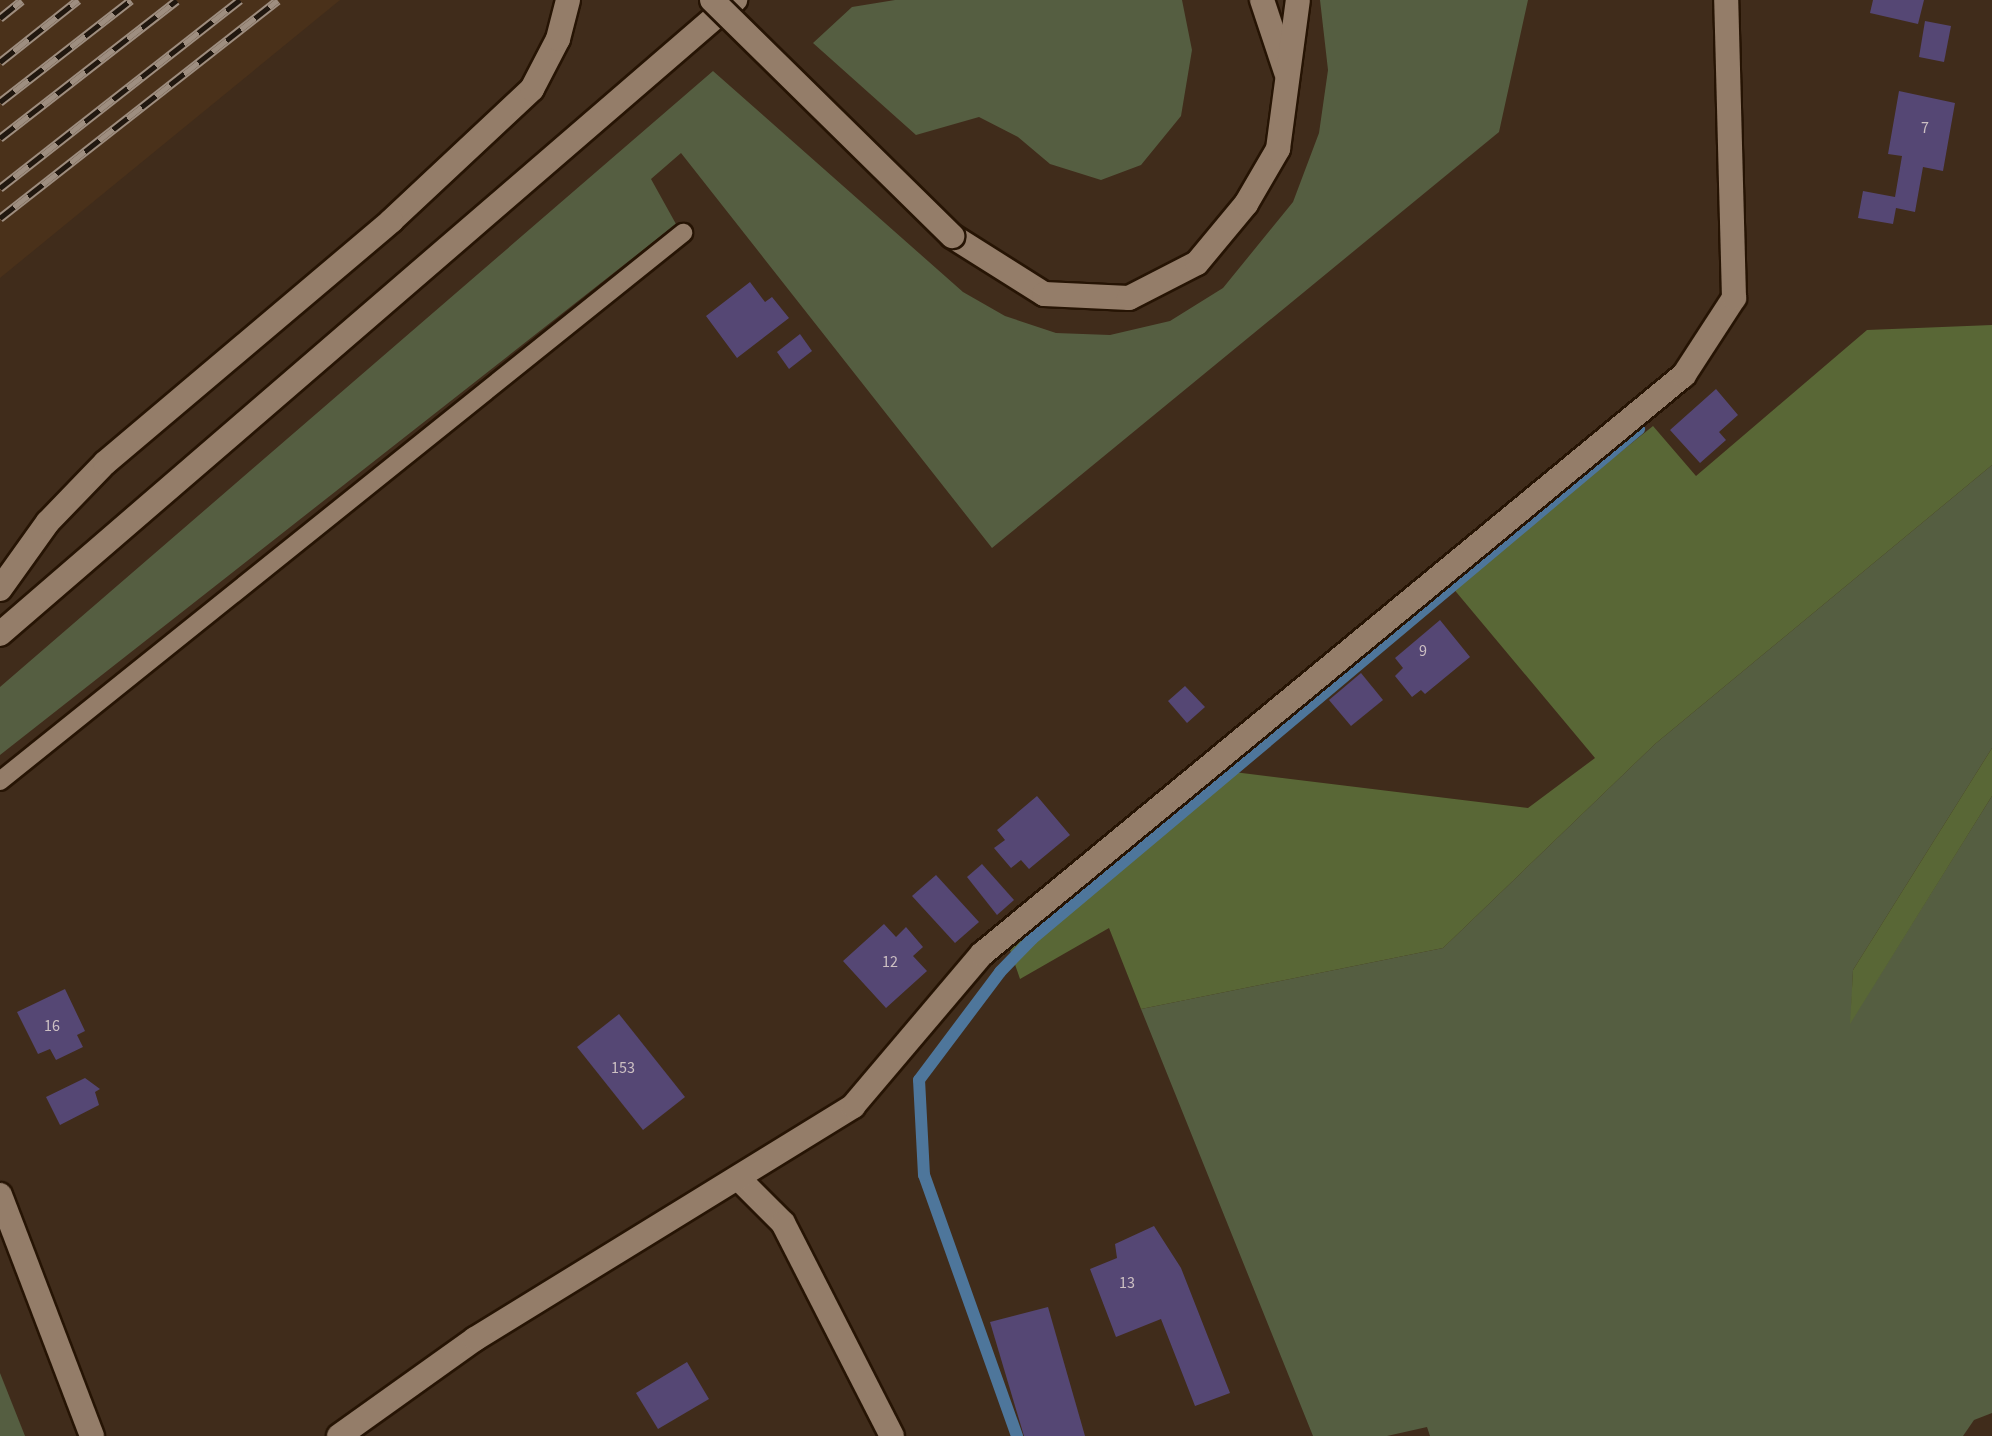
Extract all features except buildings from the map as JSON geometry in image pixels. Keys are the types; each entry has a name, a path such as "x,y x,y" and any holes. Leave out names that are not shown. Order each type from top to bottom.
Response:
{"street":[{"path":"0,589 48,522 105,463 391,221 532,89 558,39 568,0"},
{"path":"712,0 952,236 1044,294 1129,298 1197,263 1246,204 1278,149 1298,0"},
{"path":"0,634 735,0"},
{"path":"1262,0 1287,75"},
{"path":"339,1436 475,1339 853,1106 982,954 1684,375 1734,298 1726,0"},
{"path":"739,1179 783,1223 892,1436"},
{"path":"0,1195 92,1436"}],"lane":[{"path":"0,781 683,233"}],"shaded area":[{"path":"0,0 340,0 0,278"}],"green space":[{"path":"895,0 1182,0 1192,50 1181,116 1141,165 1101,180 1050,164 1018,137 979,117 916,135 813,43 852,7"},
{"path":"1320,0 1528,0 1499,132 992,548 681,153 651,179 676,224 0,755 0,687 713,71 963,292 1005,316 1056,333 1110,335 1170,321 1223,288 1293,202 1319,133 1328,70"},
{"path":"1992,325 1992,465 1655,744 1443,948 1141,1009 1109,928 1020,979 1007,941 1234,772 1528,808 1595,758 1452,587 1653,426 1696,476 1867,330"},
{"path":"1992,465 1992,748 1853,970 1851,1021 1992,796 1992,1413 1974,1420 1963,1436 1430,1436 1427,1427 1387,1436 1313,1436 1141,1009 1443,948 1655,744"},
{"path":"1992,748 1992,796 1850,1024 1853,970"},
{"path":"0,1373 25,1436 0,1436"}],"waterway":[{"path":"1017,1436 924,1175 919,1080 1000,972 1032,939 1639,429"}],"railway":[{"path":"0,18 22,0"},
{"path":"0,62 78,0"},
{"path":"0,102 131,0"},
{"path":"0,138 177,0"},
{"path":"0,188 240,0"},
{"path":"0,218 278,0"}]}
